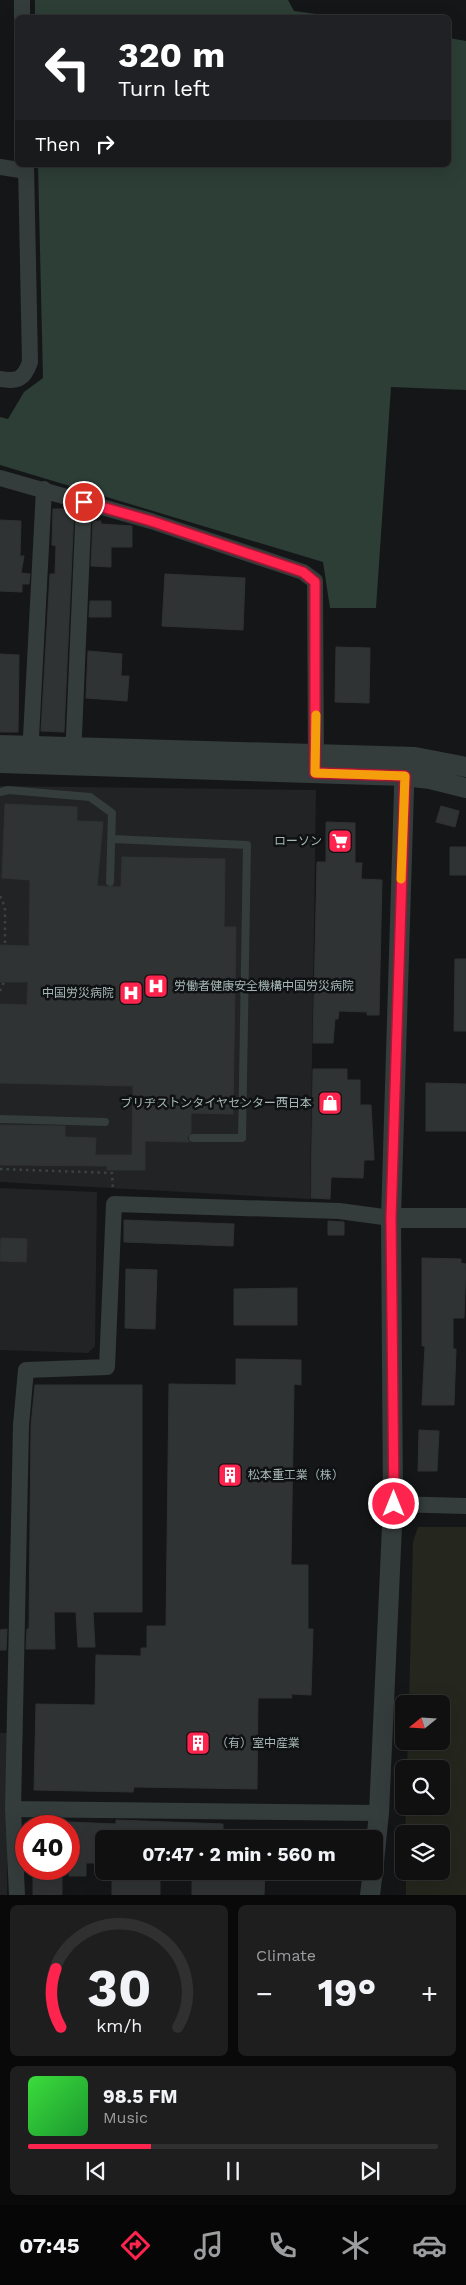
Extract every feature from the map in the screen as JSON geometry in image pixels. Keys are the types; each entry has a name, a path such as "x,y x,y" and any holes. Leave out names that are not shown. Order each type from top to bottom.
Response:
{"street":[{"path":"22,0 22,15"},
{"path":"0,168 26,168 30,362 26,374 16,380 0,379"},
{"path":"0,478 151,521 303,572 315,582 316,764"},
{"path":"30,755 44,489"},
{"path":"73,756 84,502"},
{"path":"0,745 30,755"},
{"path":"0,763 30,755 405,766 452,762 466,766"},
{"path":"405,766 430,779 466,788"},
{"path":"377,1830 394,1504 391,1218 405,766"},
{"path":"17,1895 13,1809 22,1425 26,1370 107,1367 114,1204 340,1211 391,1218 466,1218"},
{"path":"394,1504 466,1506"},
{"path":"13,1809 379,1813"},
{"path":"370,1895 372,1880"}],"lane":[{"path":"0,792 8,790 90,798 112,813 110,882"},
{"path":"112,839 247,845 242,1138 193,1138"},
{"path":"0,1119 105,1122"}],"path":[{"path":"0,896 5,907 5,945"},
{"path":"0,991 4,982"},
{"path":"0,1169 112,1173 114,1204"}],"shaded area":[{"path":"35,0 288,0 294,11 323,15 35,15"},
{"path":"451,38 466,41 466,390 391,387 376,608 330,608 323,562 0,465 0,417 8,419 24,392 43,378 38,167 451,167"},
{"name":"労働者健康安全機構中国労災病院","path":"0,786 316,790 310,1199 0,1182"},
{"path":"0,1188 97,1192 95,1346 88,1353 0,1350"},
{"path":"418,1527 466,1527 466,1895 406,1895 406,1880 450,1880 450,1825 405,1825 406,1815 450,1815 450,1760 407,1760 408,1750 450,1750 450,1695 409,1695 413,1542"},
{"path":"0,1733 9,1733 7,1895 0,1895"}],"building":[{"path":"53,509 74,509 64,732 41,731 50,574 55,574 56,546 52,545"},
{"path":"0,520 21,521 20,556 24,556 21,573 30,574 29,584 22,584 22,592 0,591"},
{"path":"93,521 101,521 101,524 132,526 132,547 111,547 111,567 91,566"},
{"path":"165,574 245,578 243,630 162,626"},
{"path":"90,601 111,601 111,617 89,617"},
{"path":"336,647 370,648 369,703 335,702"},
{"path":"88,651 122,654 121,676 129,676 127,701 86,698"},
{"path":"0,654 19,655 18,732 0,732"},
{"name":"中国労災病院","path":"5,804 77,807 77,821 103,822 97,886 121,887 122,857 225,859 224,927 236,927 233,1114 191,1113 191,1133 187,1138 189,1142 145,1141 145,1170 107,1170 107,1166 0,1165 0,1125 65,1126 65,1137 96,1138 95,1155 132,1155 133,1086 0,1083 0,1004 27,1005 28,982 0,982 0,945 29,946 30,880 2,878"},
{"path":"441,806 459,811 455,827 436,822"},
{"path":"326,822 355,823 355,863 362,863 361,879 382,880 379,1015 367,1015 367,1012 339,1011 338,1019 335,1019 333,1043 313,1043 317,862 326,862"},
{"path":"450,847 466,847 466,875 450,875"},
{"path":"455,959 466,959 466,1031 454,1031"},
{"path":"313,1069 347,1069 347,1080 360,1080 360,1105 371,1105 374,1160 364,1160 363,1178 331,1177 330,1199 311,1198"},
{"path":"426,1083 466,1084 466,1131 426,1131"},
{"path":"124,1220 234,1224 233,1246 124,1242"},
{"path":"328,1221 344,1222 344,1235 328,1235"},
{"path":"1,1238 27,1239 26,1262 0,1261"},
{"path":"422,1258 461,1259 461,1263 466,1264 464,1318 453,1318 453,1349 456,1349 454,1405 422,1405 425,1346 422,1346"},
{"path":"126,1269 157,1270 155,1329 125,1328"},
{"path":"297,1288 297,1325 234,1325 234,1289"},
{"path":"236,1359 301,1360 301,1385 294,1384 291,1565 308,1565 308,1629 313,1629 311,1695 291,1694 292,1698 258,1698 257,1789 134,1787 133,1792 34,1790 36,1704 95,1705 96,1655 141,1656 141,1648 147,1648 147,1626 166,1626 169,1384 236,1385"},
{"path":"35,1385 142,1385 142,1612 93,1612 95,1647 78,1647 76,1612 54,1612 55,1649 26,1649 27,1629 29,1629 31,1426"},
{"path":"419,1430 439,1431 437,1471 418,1471"},
{"path":"7,1629 6,1650 0,1650 0,1630"},
{"path":"116,1820 223,1824 223,1830 95,1830 95,1863 86,1863 86,1876 80,1876 80,1822 116,1824"},
{"path":"33,1880 62,1880 62,1895 33,1895"},
{"path":"112,1880 160,1880 160,1895 112,1895"},
{"path":"192,1880 265,1880 264,1895 192,1895"}],"slow traffic":[{"path":"316,715 315,773 405,776 401,879"}],"place":[{"name":"ローソン","path":"340,841"},
{"name":"労働者健康安全機構中国労災病院","path":"156,986"},
{"name":"中国労災病院","path":"131,993"},
{"name":"ブリヂストンタイヤセンター西日本","path":"330,1103"},
{"name":"松本重工業（株）","path":"230,1475"},
{"name":"（有）室中産業","path":"198,1743"}],"route":[{"path":"84,502 151,521 303,572 315,582 315,773 405,776 391,1218 394,1504"}]}
